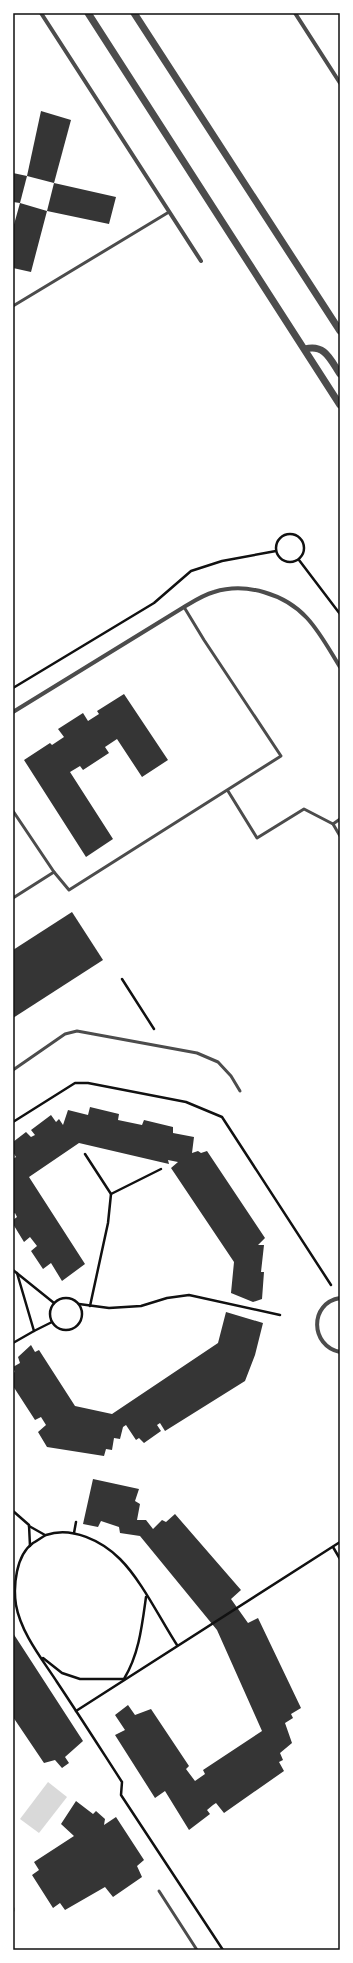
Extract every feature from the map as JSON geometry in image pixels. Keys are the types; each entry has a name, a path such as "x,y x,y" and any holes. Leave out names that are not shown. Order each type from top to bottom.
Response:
{"street":[{"path":"41,13 201,261"},
{"path":"88,13 340,405"},
{"path":"134,13 340,331"},
{"path":"295,13 340,83"},
{"path":"305,349 317,348 323,350 340,374"},
{"path":"13,712 202,596 216,591 234,589 253,590 274,594 290,604 307,618 340,666"},
{"path":"340,1298 327,1303 320,1310 316,1327 318,1336 323,1343 330,1349 340,1352"}],"lane":[{"path":"13,306 169,212"},
{"path":"13,811 54,872 69,890 228,791 281,756 204,640 184,607"},
{"path":"228,791 257,838 304,809 333,824 340,836"},
{"path":"333,824 340,819"},
{"path":"13,898 54,872"},
{"path":"13,1070 64,1034 78,1031 197,1053 218,1062 231,1076 240,1091"},
{"path":"159,1891 197,1950"}],"path":[{"path":"288,534 297,536 301,539 305,547 299,560 290,563 281,560 276,552 277,542 280,538 288,534"},
{"path":"13,688 154,602 191,571 222,561 276,552"},
{"path":"299,560 340,614"},
{"path":"122,979 154,1029"},
{"path":"13,1122 75,1083 88,1083 186,1102 222,1116 331,1285"},
{"path":"85,1154 111,1194 108,1223 90,1306"},
{"path":"111,1194 161,1169"},
{"path":"13,1270 54,1303"},
{"path":"17,1273 34,1331"},
{"path":"79,1304 83,1314 82,1319 76,1328 65,1331 60,1330 52,1322 50,1311 54,1303 67,1298 79,1304 109,1308 141,1306 167,1298 189,1295 280,1315"},
{"path":"13,1343 52,1322"},
{"path":"13,1511 29,1525 45,1535"},
{"path":"74,1533 76,1522"},
{"path":"29,1525 30,1546"},
{"path":"177,1645 146,1596 120,1560 107,1548 74,1533 45,1535 30,1546 22,1559 14,1591 16,1606 22,1623 41,1657 122,1782 121,1795 223,1950"},
{"path":"76,1711 340,1542"},
{"path":"332,1547 340,1559"},
{"path":"124,1679 135,1658 140,1640 146,1596"},
{"path":"41,1657 62,1672 80,1679 124,1679"}],"shaded area":[{"path":"48,1782 67,1797 39,1833 20,1819"}],"building":[{"path":"41,111 71,120 54,183 27,176"},
{"path":"13,173 27,176 20,203 13,202"},
{"path":"54,183 116,197 109,224 47,211"},
{"path":"20,203 47,211 31,272 13,268 13,228"},
{"path":"124,694 168,760 142,777 117,739 105,747 109,753 83,770 80,766 70,772 113,839 86,857 24,760 50,743 52,745 64,737 58,729 83,713 88,721 99,714 97,711"},
{"path":"72,912 103,960 13,1018 13,950"},
{"path":"90,1107 119,1114 118,1120 142,1125 144,1120 173,1127 173,1133 194,1137 192,1153 207,1151 265,1238 258,1245 264,1245 261,1272 264,1272 262,1299 253,1302 231,1293 234,1262 171,1168 178,1162 168,1160 169,1164 79,1143 29,1177 85,1264 62,1281 51,1263 43,1269 31,1251 37,1246 30,1237 24,1242 13,1224 13,1220 17,1217 15,1213 13,1214 13,1159 16,1157 13,1152 13,1142 26,1132 31,1137 35,1135 31,1130 51,1115 56,1122 59,1119 63,1125 68,1110 88,1115"},
{"path":"226,1312 263,1323 255,1355 245,1381 165,1431 160,1423 157,1425 161,1431 144,1443 139,1438 136,1440 126,1425 123,1427 120,1439 114,1438 112,1450 106,1449 104,1456 47,1447 38,1432 46,1425 41,1417 35,1420 13,1386 13,1373 15,1372 13,1367 20,1363 18,1357 31,1345 35,1352 39,1350 75,1406 112,1414 218,1343"},
{"path":"93,1479 139,1489 135,1501 140,1504 137,1520 146,1520 153,1529 162,1520 166,1522 175,1514 241,1590 231,1599 248,1623 258,1618 301,1708 291,1714 293,1718 285,1723 292,1743 280,1753 283,1760 279,1762 284,1771 224,1813 216,1803 207,1810 210,1814 189,1830 165,1791 155,1798 115,1735 125,1730 115,1715 128,1705 135,1715 151,1709 189,1766 186,1769 195,1781 205,1774 203,1770 262,1731 217,1630 140,1536 120,1533 119,1527 101,1521 98,1527 83,1524"},
{"path":"13,1633 83,1741 65,1757 69,1763 62,1768 55,1760 44,1763 13,1717"},
{"path":"76,1801 93,1814 96,1811 105,1819 104,1825 116,1817 144,1860 137,1866 142,1877 113,1897 105,1887 65,1910 60,1903 53,1908 32,1875 39,1870 34,1862 74,1836 61,1824"}]}
